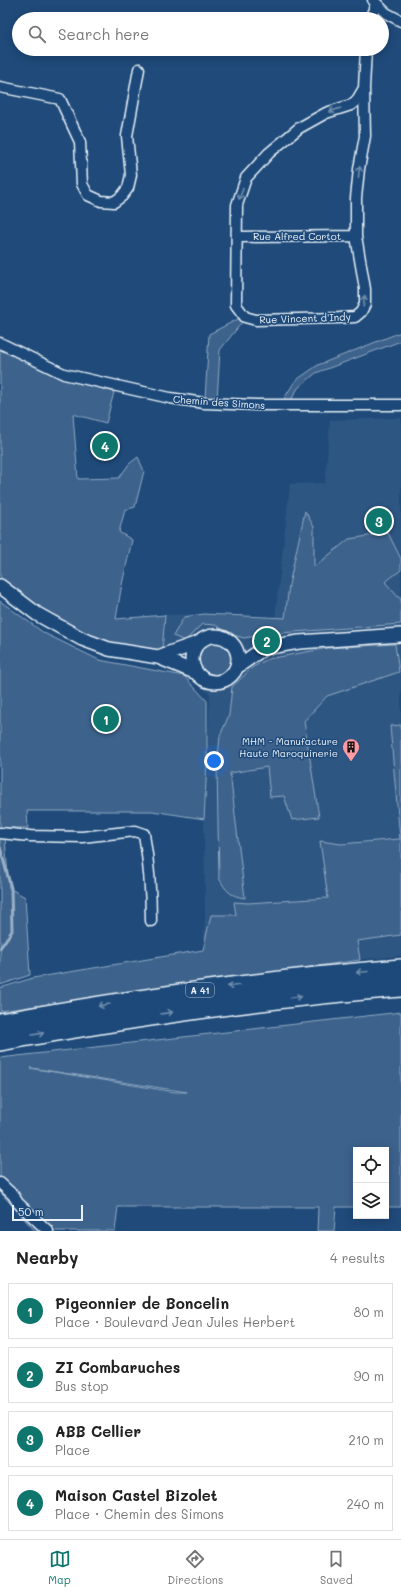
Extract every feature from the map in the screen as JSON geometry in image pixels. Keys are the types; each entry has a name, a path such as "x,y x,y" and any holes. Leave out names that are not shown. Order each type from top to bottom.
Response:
{"highway":[{"name":"A 41","path":"0,1023 206,989 401,969"},
{"name":"A 41","path":"0,1041 119,1020 207,1007 280,998 401,987"}],"street":[{"path":"375,2 380,12"},
{"path":"372,12 375,2"},
{"path":"389,18 401,21"},
{"name":"Rue Vincent d'Indy","path":"351,105 326,113 299,128 269,153 246,178 237,205 236,305 244,317 256,320 339,318 355,316 362,312 365,304 365,289 356,236 356,198 359,168 365,136 364,88 366,56"},
{"path":"0,88 60,99 80,142 82,184 88,195 101,201 114,202 122,196 128,188 131,175 127,136 139,69"},
{"path":"364,88 357,100 351,105 365,116"},
{"name":"Rue Alfred Cortot","path":"237,237 356,236"},
{"name":"Chemin des Simons","path":"0,343 64,374 170,398 204,403 257,405 401,405"},
{"path":"0,586 37,614 82,639 110,650 158,657 197,673 207,680 220,681 227,679 233,674 238,660 235,647 226,638 220,636 208,637 198,643 158,657"},
{"path":"235,647 264,648 299,642 401,635"},
{"path":"197,673 192,661 194,648 198,643"},
{"path":"236,667 264,648"},
{"path":"1,833 30,836 82,837 135,831 144,834 151,889 150,921"},
{"path":"0,1183 13,1195 18,1203 48,1231"}],"shaded area":[{"path":"240,318 243,321 220,350 217,400 205,399 209,334"},
{"path":"401,332 401,341 316,373 298,388 290,402 282,402 295,381 318,365"},
{"path":"0,348 66,379 114,392 106,423 73,414 78,479 119,478 129,464 138,457 144,471 135,507 125,510 119,532 132,540 116,619 165,615 162,652 121,647 81,631 32,603 0,577"},
{"path":"401,418 401,956 216,971 203,950 205,919 204,819 210,694 162,652 165,615 204,614 275,618 290,484 325,483 330,420"},
{"path":"305,511 314,527 314,567 349,539 388,533 401,559 401,570 385,582 401,599 401,624 267,634 244,638 230,634 215,625 202,624 185,641 173,636 184,617 204,614 285,618 289,585"},
{"path":"0,601 44,633 99,660 184,676 207,701 207,761 204,819 152,811 27,811 28,828 0,828"},
{"path":"219,640 228,645 232,651 232,665 228,671 219,676 211,676 202,671 198,665 197,654 202,645 208,641"},
{"path":"395,644 399,672 327,696 304,721 319,817 292,820 284,796 270,797 267,767 230,773 245,898 236,896 226,890 219,878 217,767 220,736 229,715 232,687 253,667 268,659 328,648"},
{"path":"401,725 401,935 357,941 360,960 0,1011 0,988 33,978 203,950 211,915 236,915 234,902 248,903 328,898 320,841 341,844 400,839 390,726"},
{"path":"0,838 5,839 9,888 25,897 30,975 0,985"},
{"path":"401,1012 401,1207 389,1207 389,1147 353,1147 353,1207 336,1207 334,1231 317,1231 318,1207 118,1207 115,1231 35,1231 0,1192 0,1058","holes":["30,1068 187,1092 175,1092"]}],"waterway":[{"path":"0,847 11,888 12,931 0,948"}],"place":[{"name":"Maison Castel Bizolet","path":"105,446"},
{"name":"ABB Cellier","path":"379,521"},
{"name":"ZI Combaruches","path":"267,641"},
{"name":"Pigeonnier de Boncelin","path":"106,719"},
{"name":"MHM - Manufacture Haute Maroquinerie","path":"351,762"}]}
